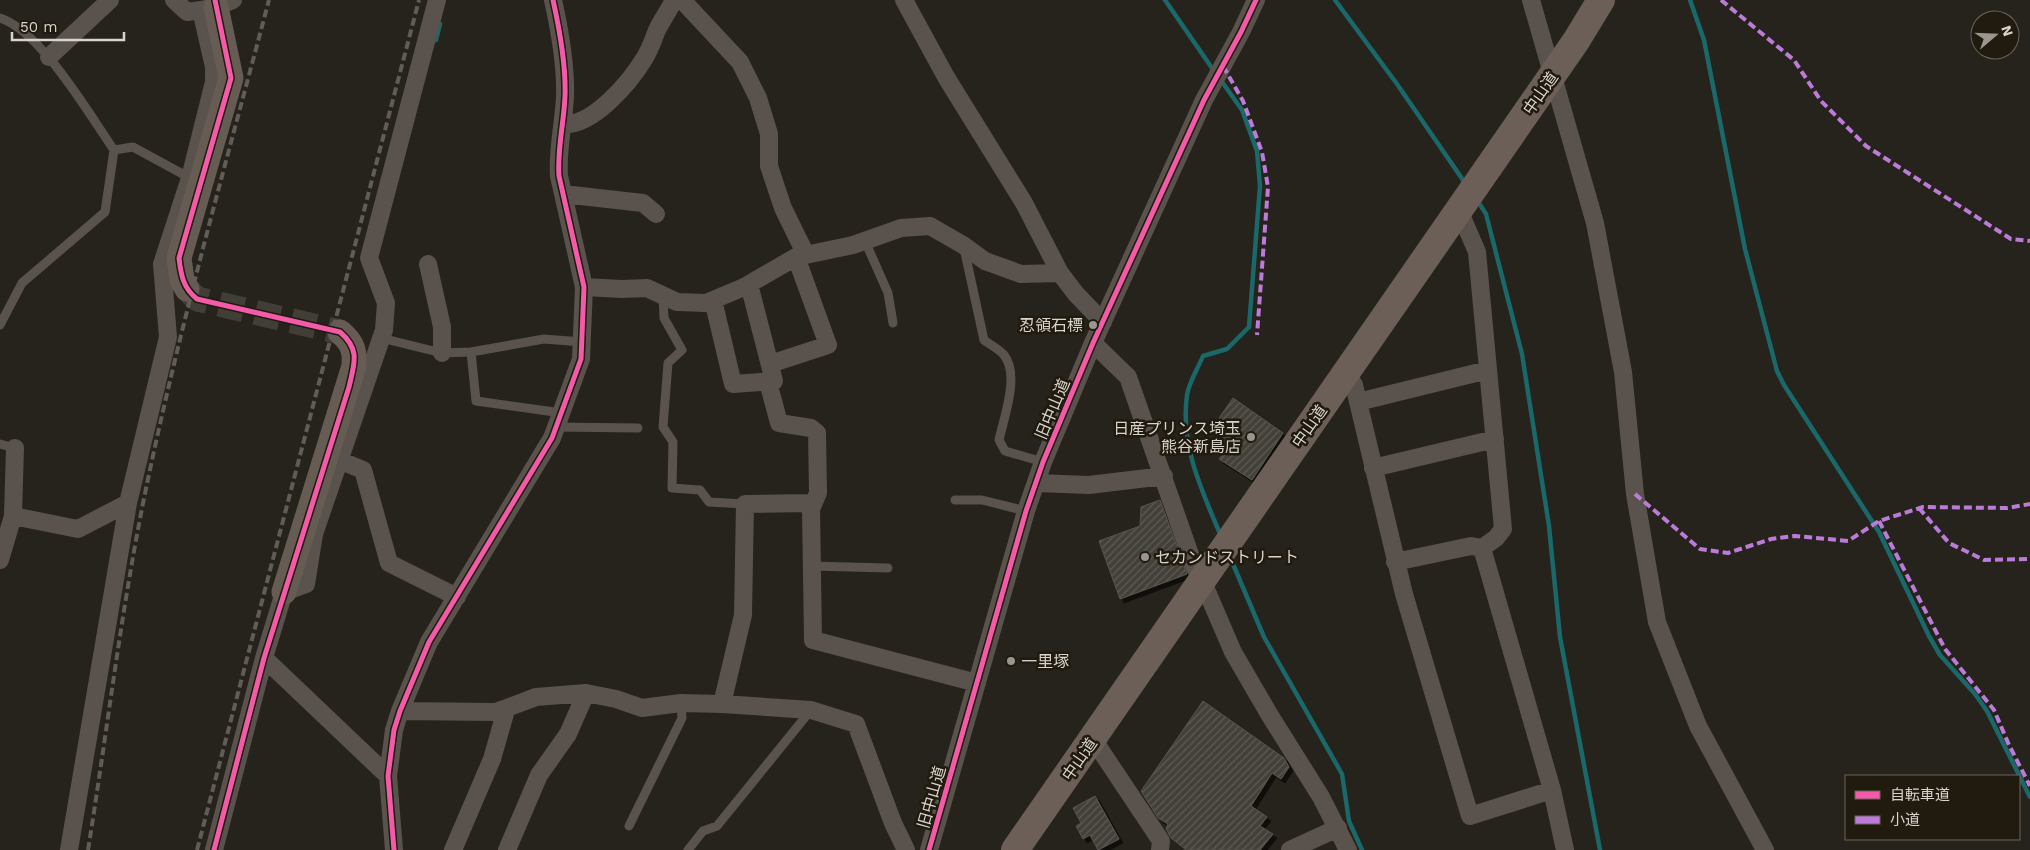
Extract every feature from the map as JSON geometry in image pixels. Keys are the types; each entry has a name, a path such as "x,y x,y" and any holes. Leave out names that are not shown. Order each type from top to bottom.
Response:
{"highway":[{"name":"中山道","path":"1015,850 1576,41 1601,0"}],"street":[{"path":"49,57 110,0"},
{"path":"174,0 186,12 216,4"},
{"path":"284,592 306,584 314,534 384,330 386,303 382,288 369,258 437,0"},
{"path":"394,850 388,776 394,730 400,711 429,642 552,438 581,359 584,287 563,194 558,159 564,124 564,79 553,0"},
{"path":"564,124 572,125 583,121 602,108 630,79 645,58 674,0"},
{"path":"682,0 740,62 758,98 769,134 769,166 801,256 828,345 769,373 733,384 713,300"},
{"path":"904,0 946,77 1024,203 1060,273 1076,294 1103,322"},
{"name":"旧中山道","path":"929,850 1026,511 1043,462 1093,343 1212,85 1256,0"},
{"path":"1531,0 1594,223 1623,372 1635,494 1656,622 1698,726 1765,850"},
{"path":"69,850 128,503 168,337 162,264 190,178 214,82 216,4"},
{"path":"187,289 182,280 178,258 231,78 216,4"},
{"path":"563,194 643,203 656,214"},
{"path":"1395,562 1471,546 1482,548 1496,538 1503,529 1477,252 1467,198"},
{"path":"584,287 647,288 677,302 706,303 749,284 801,256 865,240 901,228 930,226 963,245 985,261 1021,274 1060,273"},
{"path":"428,264 442,327 442,353"},
{"path":"749,284 779,423 811,428 817,433 818,493 810,509"},
{"path":"214,850 264,658 354,366 355,351 348,339 340,332"},
{"path":"1093,343 1128,376 1194,566 1234,652 1338,828 1348,850"},
{"path":"1358,402 1488,370"},
{"path":"1345,372 1354,386 1395,562 1470,816 1552,790"},
{"path":"1373,468 1495,439"},
{"path":"0,560 13,516 8,446"},
{"path":"339,460 363,470 389,563 457,597"},
{"path":"1036,483 1089,486 1164,476"},
{"path":"13,516 78,529 128,503"},
{"path":"722,704 742,615 745,504 808,503 810,509 812,640 977,683"},
{"path":"1482,548 1552,790 1565,850"},
{"path":"264,658 388,776"},
{"path":"400,711 496,712 536,698 586,693 616,698 642,708 681,703 811,710 856,724 893,823 906,850"},
{"path":"507,850 539,775 568,734 586,693"},
{"path":"453,850 492,759 506,710"},
{"path":"1093,739 1161,841 1160,850"},
{"path":"1290,850 1338,828"}],"lane":[{"path":"0,18 33,39 49,57 114,150 104,212 22,283 0,325"},
{"path":"114,150 133,147 190,178"},
{"path":"865,240 888,293 892,323"},
{"path":"963,245 984,340 1004,355 1011,374 1008,402 999,440 1005,451 1043,462"},
{"path":"664,296 664,318 682,350 668,363 663,427 673,442 672,488 700,490 709,502 745,504"},
{"path":"381,338 442,353 471,352 544,339 582,342"},
{"path":"471,352 476,401 559,420 638,428"},
{"path":"955,500 982,500 1026,511"},
{"path":"811,566 888,568"},
{"path":"629,826 682,718 681,703"},
{"path":"688,850 703,830 717,826 811,710"}],"building":[{"name":"日産プリンス埼玉 熊谷新島店","path":"1233,398 1283,433 1252,480 1219,459 1224,453 1217,445 1224,439 1221,435 1227,424 1219,418"},
{"name":"セカンドストリート","path":"1160,500 1187,574 1120,599 1099,541 1140,526 1141,507"},
{"path":"1203,701 1284,758 1289,767 1281,779 1272,773 1251,806 1267,817 1260,826 1273,834 1260,850 1186,850 1171,838 1166,829 1168,824 1158,818 1141,791"},
{"path":"1095,796 1119,839 1098,850 1090,835 1083,839 1076,826 1081,823 1073,808"}],"waterway":[{"path":"1165,0 1214,71"},
{"path":"1335,0 1397,84 1465,183"},
{"path":"1690,0 1704,40 1745,249 1777,371 1784,385 1879,532 1940,655 1975,694 1987,711 2019,775"},
{"path":"431,39 436,40 440,24"},
{"path":"1220,79 1242,110 1257,151 1260,186 1249,327 1227,349 1203,356 1187,395 1187,432 1194,468 1221,536"},
{"path":"1477,200 1486,214 1522,354 1549,526 1560,637 1600,850"},
{"path":"1230,557 1264,637 1342,774 1349,821 1362,850"},
{"path":"2020,777 2030,797"}],"tunnel":[{"path":"187,289 197,299 340,332"}],"railway":[{"path":"88,850 123,618 148,479 190,299 269,0"},
{"path":"197,850 419,0"}],"marked path":[{"path":"1721,0 1794,60 1821,101 1866,146 2011,239 2030,241"},
{"path":"1223,66 1243,101 1262,152 1268,187 1257,335"},
{"path":"1635,494 1700,549 1728,553 1771,539 1795,536 1848,541 1879,521 1923,507 2007,508 2030,504"},
{"path":"1919,508 1949,543 1984,560 2030,559"},
{"path":"1879,521 1945,649 1994,710 2030,786"}],"cycle path":[{"path":"214,850 264,658 349,387 354,364 351,345 340,332 197,299 192,295 184,281 179,258 231,78 215,0"},
{"path":"394,850 388,776 394,730 400,711 429,642 552,438 581,359 584,287 559,176 565,85 562,48 553,0"},
{"path":"929,850 1026,511 1043,462 1093,343 1204,100 1256,0"}],"place":[{"name":"忍領石標","path":"1093,325"},
{"name":"日産プリンス埼玉 熊谷新島店","path":"1251,437"},
{"name":"セカンドストリート","path":"1145,557"},
{"name":"一里塚","path":"1011,661"}]}
